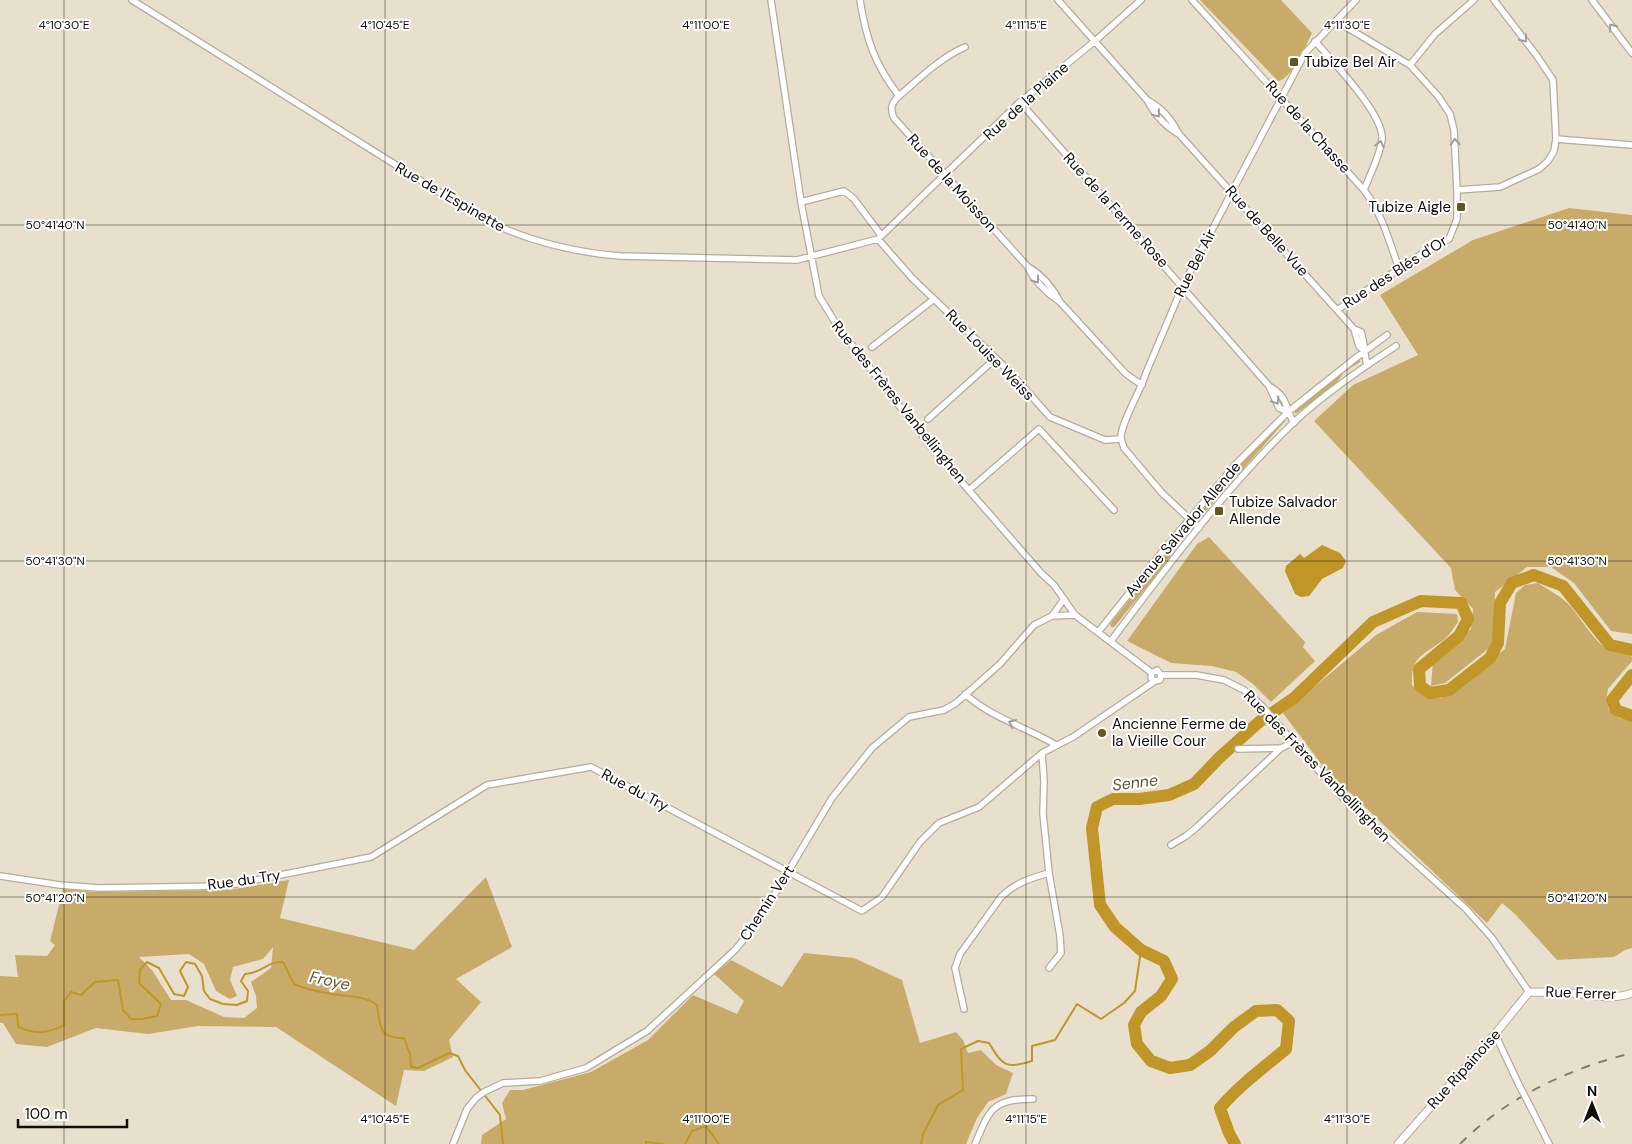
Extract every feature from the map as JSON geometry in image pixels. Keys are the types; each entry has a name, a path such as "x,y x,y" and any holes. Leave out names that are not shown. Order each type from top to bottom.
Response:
{"street":[{"name":"Rue de l'Espinette","path":"132,0 479,217 506,230 537,241 594,254 798,260 879,237"},
{"name":"Rue des Frères Vanbellinghen","path":"771,0 800,184 801,202 819,296 828,314 858,354 927,441 1064,599 1075,615 1099,631 1152,673 1157,670 1162,675 1196,675 1224,680 1244,690 1262,706 1343,798 1472,916 1492,938 1528,992"},
{"path":"860,0 870,45 886,79 899,96 938,62 965,47"},
{"name":"Rue de Belle Vue","path":"1058,0 1148,100 1161,108 1172,121 1179,134 1354,329 1359,346 1364,351 1367,365"},
{"name":"Rue de la Plaine","path":"879,237 945,176 1020,102 1095,41 1140,0"},
{"name":"Rue de la Chasse","path":"1192,0 1364,190 1378,211 1385,226 1399,269"},
{"name":"Rue Bel Air","path":"1120,440 1122,431 1183,285 1305,53 1356,0"},
{"path":"1410,65 1435,34 1474,0"},
{"path":"1457,190 1500,187 1539,169 1554,152 1556,139 1554,80 1494,0"},
{"path":"1592,0 1632,53"},
{"name":"Rue des Blés d'Or","path":"1336,21 1410,65 1438,96 1450,114 1454,130 1457,190 1457,219 1449,239 1337,310"},
{"path":"1315,41 1358,91 1378,120 1382,137 1364,190"},
{"name":"Rue de la Moisson","path":"899,96 892,105 891,111 894,118 1027,266 1038,272 1053,288 1060,302 1126,374 1142,385"},
{"name":"Rue de la Ferme Rose","path":"1020,102 1270,386 1287,401 1288,412 1294,423"},
{"path":"1556,139 1632,145"},
{"name":"Rue Louise Weiss","path":"801,202 844,191 854,199 879,237 934,299 996,358 1050,417 1105,440 1120,440"},
{"path":"872,347 934,299"},
{"name":"Avenue Salvador Allende","path":"1099,631 1235,465 1288,412 1364,351 1388,335"},
{"name":"Avenue Salvador Allende","path":"1111,641 1171,561 1257,461 1294,423 1367,365 1396,346"},
{"path":"928,419 996,358"},
{"name":"Rue de la Ferme Rose","path":"1270,386 1279,408 1288,412"},
{"path":"969,490 1039,429 1114,510"},
{"path":"1120,440 1124,448 1162,493 1199,528"},
{"name":"Chemin Vert","path":"1052,616 1064,599"},
{"name":"Chemin Vert","path":"454,1144 467,1109 484,1092 503,1083 540,1081 586,1068 647,1031 735,950 758,922 832,798 872,748 909,717 944,710 1000,664 1034,625 1052,616 1075,615"},
{"path":"1152,673 1151,678 1154,681 1160,680 1162,675"},
{"name":"Rue du Try","path":"0,876 60,886 99,888 225,886 371,857 487,785 591,767 862,911 882,898 920,842 939,823 979,807 1042,753 1072,737 1154,681"},
{"path":"965,694 993,714 1056,745"},
{"path":"1171,845 1197,827 1281,748 1294,742"},
{"name":"Rue des Frères Vanbellinghen","path":"1238,749 1281,748"},
{"path":"1042,753 1044,781 1043,813 1049,872 1060,936 1060,953 1049,968"},
{"path":"964,1008 955,968 960,954 1009,889 1028,879 1049,872"},
{"name":"Rue Ferrer","path":"1528,992 1608,996 1627,995 1632,992"},
{"name":"Rue Ripainoise","path":"1398,1144 1495,1034 1528,992"},
{"path":"1495,1034 1549,1144"},
{"path":"975,1144 986,1118 993,1109 1010,1099 1032,1099"}],"shaded area":[{"path":"1200,0 1281,0 1312,33 1293,69 1283,79 1278,81"},
{"path":"1569,208 1632,215 1632,634 1611,631 1574,583 1551,567 1527,567 1495,592 1493,645 1445,683 1431,686 1433,660 1471,629 1473,609 1455,590 1451,568 1314,421 1353,385 1418,355 1380,295 1473,240"},
{"path":"1360,358 1360,362 1344,372 1337,382 1295,413 1295,409"},
{"path":"1285,417 1286,420 1205,512 1203,509 1241,463"},
{"path":"1185,530 1185,533 1172,550 1169,560 1114,627 1111,627 1110,624"},
{"path":"1209,537 1305,642 1303,647 1315,661 1271,702 1253,684 1236,672 1212,666 1171,663 1127,641 1197,544"},
{"path":"1322,545 1340,553 1346,561 1343,568 1322,579 1309,596 1301,597 1295,594 1285,571 1286,566 1300,554 1304,558"},
{"path":"1538,583 1565,601 1591,634 1606,648 1616,652 1626,652 1632,657 1632,661 1608,689 1606,701 1609,710 1619,718 1632,721 1632,948 1614,957 1557,960 1515,914 1502,903 1487,923 1325,769 1283,713 1376,635 1417,612 1457,614 1458,622 1451,632 1446,638 1421,656 1414,667 1412,675 1412,685 1420,693 1441,698 1505,649 1516,593 1525,585"},
{"path":"486,877 512,947 456,979 481,1002 449,1040 453,1057 424,1071 404,1070 396,1106 276,1027 198,1026 148,1034 96,1028 47,1047 16,1044 3,1023 0,1023 0,976 18,977 15,955 47,956 55,945 50,941 63,889 93,892 229,890 289,880 280,918 414,950","holes":["273,947 271,968 251,982 256,996 257,1008 244,1018 224,1017 186,1000 171,1000 152,970 139,957 189,954 204,964 216,991 230,999 237,996 230,980 233,967 263,959"]},
{"path":"804,953 854,958 902,980 920,1043 956,1032 963,1040 968,1053 981,1050 996,1065 1013,1073 1006,1094 988,1102 977,1118 966,1144 481,1144 482,1135 506,1119 502,1103 510,1090 523,1090 591,1072 648,1040 693,995 737,1014 744,1001 714,974 731,960 782,987"}],"waterway":[{"name":"Senne","path":"1235,1144 1220,1108 1244,1084 1286,1049 1289,1021 1277,1010 1256,1011 1234,1027 1210,1051 1190,1065 1170,1068 1151,1061 1137,1044 1134,1025 1141,1012 1161,996 1172,979 1164,961 1141,950 1115,927 1100,905 1092,828 1097,807 1113,799 1139,799 1169,795 1194,784 1220,757 1259,722 1294,698 1373,622 1421,601 1461,603 1468,619 1459,636 1419,669 1420,686 1430,693 1449,690 1490,658 1498,643 1500,603 1512,583 1534,575 1563,586 1610,645 1632,650"},
{"name":"Senne","path":"1632,675 1612,700 1616,710 1632,716"},
{"name":"Froye","path":"921,1144 923,1134 938,1105 963,1090 961,1049 978,1041 989,1043 998,1057 1006,1064 1016,1065 1032,1061 1032,1046 1055,1040 1077,1004 1101,1019 1124,1003 1135,991 1141,950"},
{"name":"Froye","path":"0,1015 17,1014 18,1027 24,1029 35,1032 52,1030 64,1025 64,1001 71,992 81,995 95,982 118,980 123,1010 131,1019 157,1016 161,1004 139,983 140,970 147,962 159,968 174,994 184,996 188,987 180,971 186,962 195,964 202,976 204,991 210,999 223,1004 237,1005 247,1001 248,991 241,981 245,974 257,972 273,963 283,962 294,984 322,992 367,999 377,1005 380,1025 385,1034 396,1038 404,1038 410,1054 411,1067 418,1068 449,1053 458,1056 465,1070 500,1115 503,1144"},
{"name":"Froye","path":"685,1144 692,1131 706,1126 719,1144"},
{"name":"Froye","path":"646,1144 646,1142 664,1144"}],"railway":[{"path":"1460,1144 1498,1112 1540,1087 1585,1067 1632,1053"}],"place":[{"name":"Tubize Bel Air","path":"1294,62"},
{"name":"Tubize Aigle","path":"1461,207"},
{"name":"Tubize Salvador Allende","path":"1219,511"},
{"name":"Ancienne Ferme de la Vieille Cour","path":"1102,733"}]}
